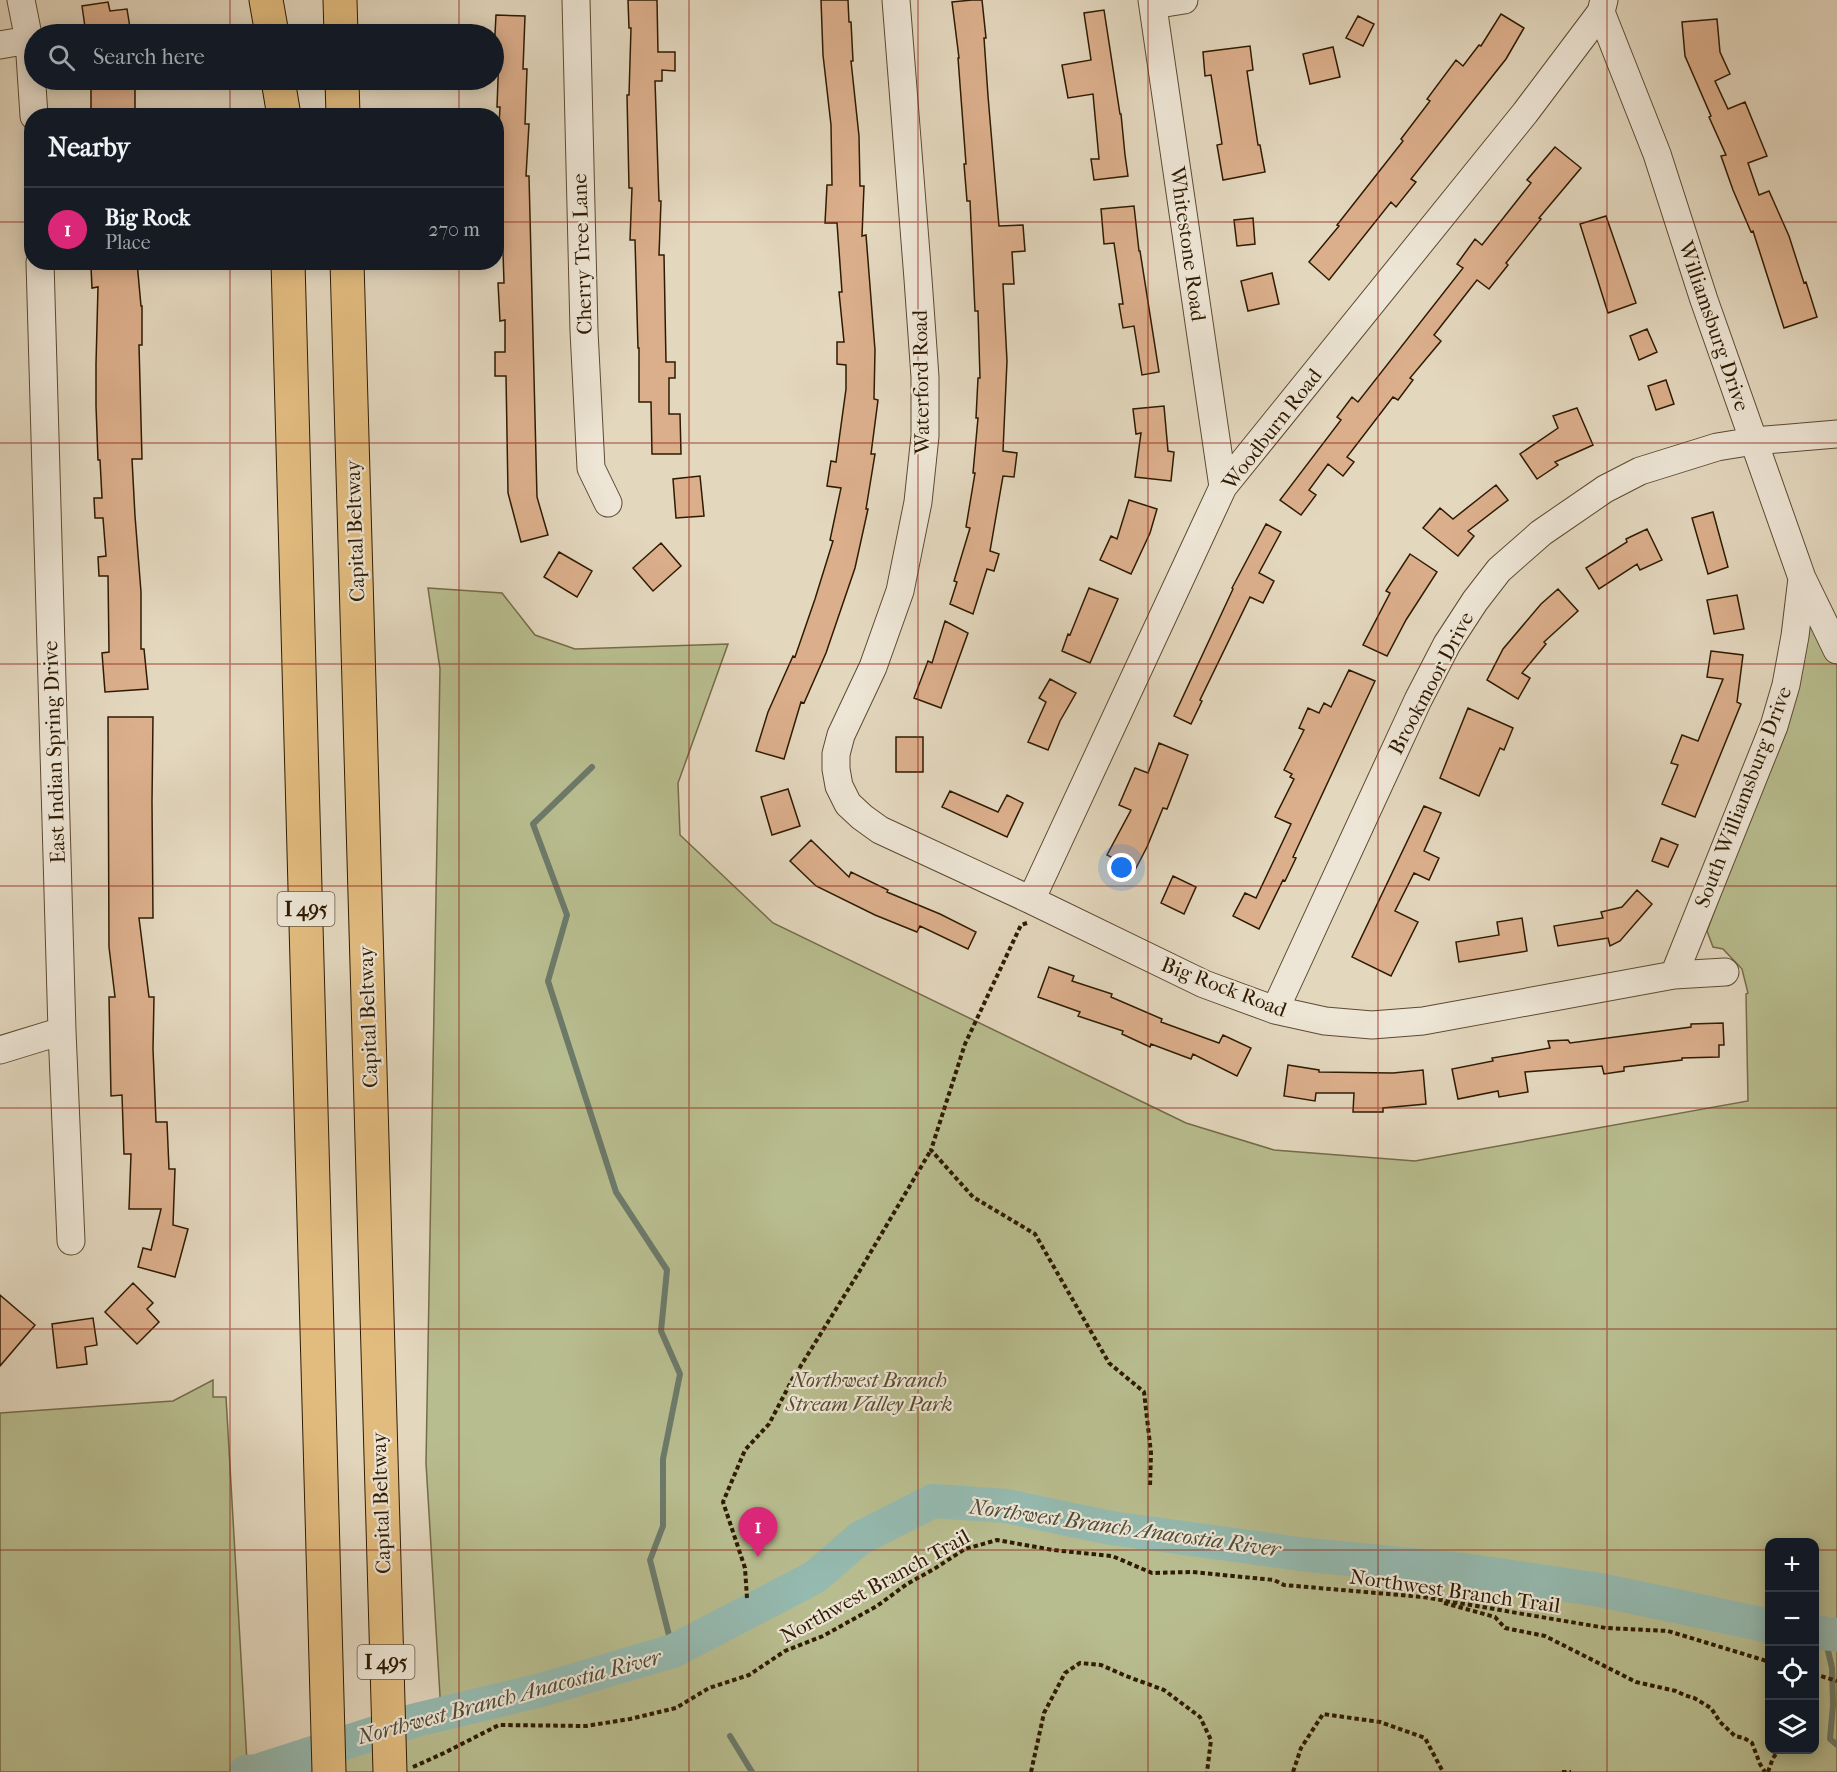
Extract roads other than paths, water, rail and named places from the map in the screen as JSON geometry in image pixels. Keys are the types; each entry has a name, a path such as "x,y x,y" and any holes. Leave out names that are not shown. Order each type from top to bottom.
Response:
{"highway":[{"path":"266,0 270,24"},
{"path":"281,0 282,24"},
{"path":"340,0 341,24"},
{"path":"280,90 283,108"},
{"path":"284,90 284,108"},
{"path":"342,90 343,108"},
{"name":"I 495","path":"288,270 329,1772"},
{"name":"Capital Beltway","path":"347,270 382,1552 401,1770"}],"street":[{"path":"21,0 26,24"},
{"name":"Cherry Tree Lane","path":"576,0 584,331 591,468 608,503"},
{"name":"Waterford Road","path":"839,786 836,754 841,735 873,667 900,591 918,502 925,436 925,377 896,0"},
{"path":"1152,2 1184,0"},
{"name":"Whitestone Road","path":"1152,2 1223,487"},
{"name":"Woodburn Road","path":"1037,903 1223,487 1525,113 1602,6"},
{"name":"Williamsburg Drive","path":"1602,6 1657,154 1704,300 1802,578 1837,650"},
{"path":"0,45 24,41"},
{"path":"32,90 33,108"},
{"name":"East Indian Spring Drive","path":"40,270 62,1031 71,1241"},
{"name":"Brookmoor Drive","path":"1275,1010 1418,700 1447,644 1474,601 1499,570 1541,533 1605,489 1640,471 1717,447 1754,441 1837,434"},
{"name":"South Williamsburg Drive","path":"1674,975 1774,726 1786,685 1802,578"},
{"name":"Big Rock Road","path":"839,786 848,804 880,830 1204,984 1275,1010 1325,1022 1372,1025 1423,1021 1674,975 1725,972"},
{"path":"0,1050 62,1031"}],"waterway":[{"path":"592,767 533,824 567,915 548,981 616,1192 667,1270 661,1331 680,1374 663,1459 663,1526 650,1560 673,1651"},
{"name":"Northwest Branch Anacostia River","path":"246,1772 257,1771 416,1720 541,1690 673,1651 815,1577 860,1538 933,1501 1006,1506 1111,1528 1307,1555 1464,1570 1600,1590 1765,1625"},
{"name":"Northwest Branch Anacostia River","path":"1819,1633 1837,1635"},
{"path":"1824,1633 1832,1668 1833,1705 1830,1739 1837,1745"},
{"path":"730,1736 752,1772"}],"place":[{"name":"Big Rock","path":"758,1557"}],"park label":[{"name":"Northwest Branch Stream Valley Park","path":"869,1392"}]}
